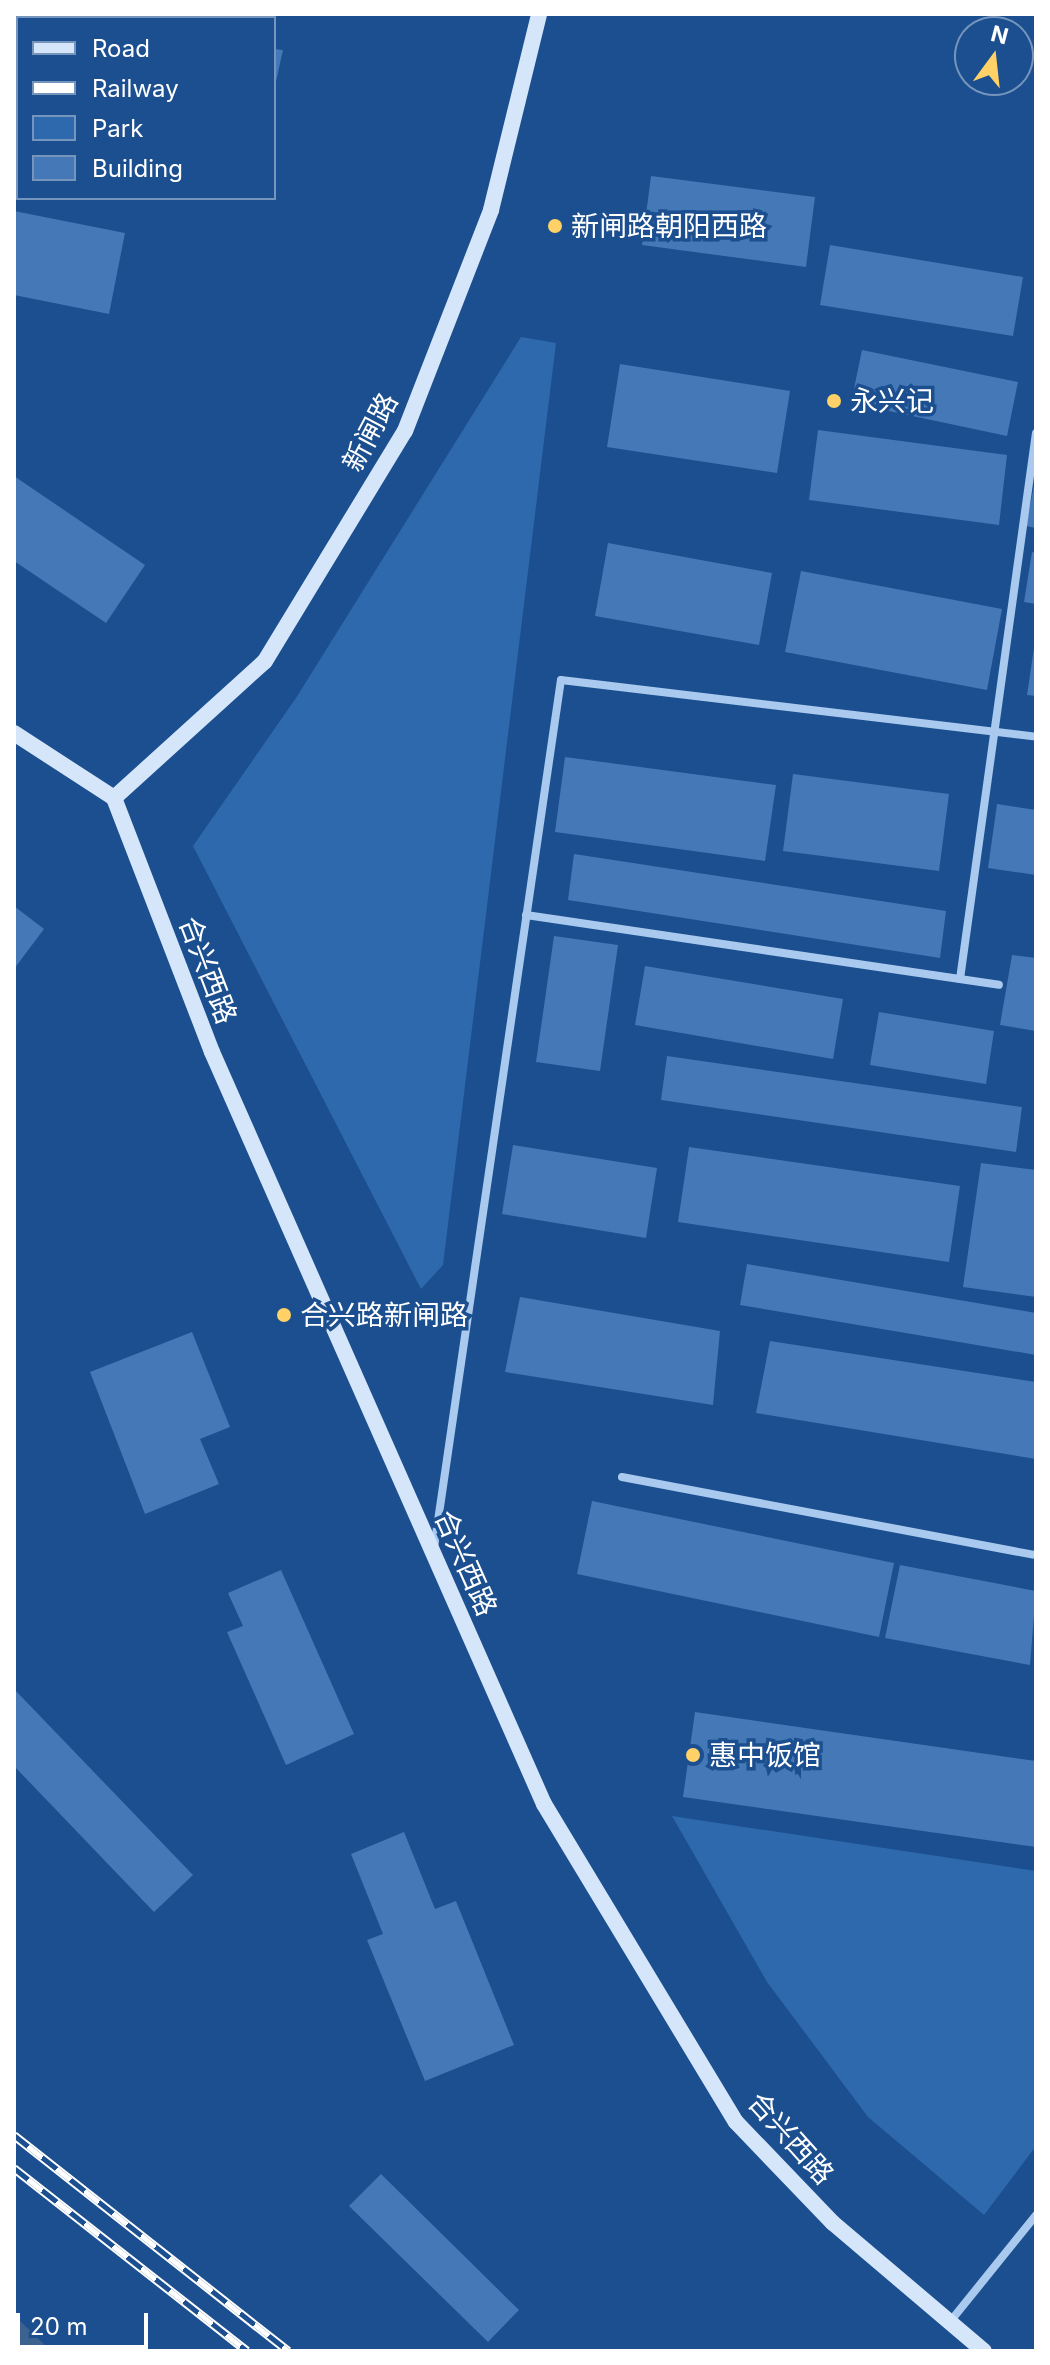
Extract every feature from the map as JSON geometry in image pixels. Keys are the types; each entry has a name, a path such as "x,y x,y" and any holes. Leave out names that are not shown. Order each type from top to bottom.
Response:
{"street":[{"name":"新闸路","path":"114,798 265,661 405,431 491,210 539,14"},
{"path":"960,979 998,732 1036,433"},
{"path":"433,1552 561,680 1036,737"},
{"path":"14,733 114,798"},
{"name":"合兴西路","path":"114,798 212,1052 544,1804 736,2122 833,2223 948,2325 984,2351"},
{"path":"526,915 999,985"},
{"path":"622,1477 1036,1555"},
{"path":"948,2325 1036,2215"}],"green space":[{"path":"521,337 556,343 443,1265 421,1289 193,846 296,698"},
{"path":"672,1816 1036,1871 1036,2146 984,2215 868,2117 767,1982"}],"shaded area":[{"path":"14,2315 51,2351 14,2351"}],"building":[{"path":"14,14 105,16 16,16 16,49"},
{"path":"276,49 283,50 276,82"},
{"path":"651,176 815,197 806,267 642,245"},
{"path":"14,211 125,233 109,314 14,295"},
{"path":"830,245 1023,277 1013,336 820,305"},
{"path":"862,350 1018,382 1007,436 851,403"},
{"path":"620,364 790,391 777,473 607,447"},
{"path":"818,430 1007,455 999,525 809,500"},
{"path":"14,476 145,565 106,623 14,561"},
{"path":"1036,481 1036,528 1026,526"},
{"path":"608,543 772,573 759,645 595,616"},
{"path":"1032,552 1036,553 1036,604 1024,602"},
{"path":"801,571 1002,609 987,690 785,652"},
{"path":"1036,648 1036,696 1027,695"},
{"path":"565,757 776,785 765,861 555,832"},
{"path":"793,774 949,794 939,871 783,851"},
{"path":"997,804 1036,810 1036,875 988,868"},
{"path":"574,854 946,911 940,958 568,900"},
{"path":"14,906 44,929 14,969"},
{"path":"554,936 618,945 600,1071 536,1062"},
{"path":"1012,955 1036,958 1036,1031 1000,1025"},
{"path":"645,966 843,999 833,1059 635,1025"},
{"path":"879,1012 994,1031 986,1084 870,1065"},
{"path":"667,1056 1022,1107 1016,1152 661,1100"},
{"path":"513,1145 657,1168 646,1238 502,1214"},
{"path":"689,1147 960,1186 949,1262 678,1222"},
{"path":"981,1163 1036,1170 1036,1297 963,1287"},
{"path":"747,1264 1036,1313 1036,1355 740,1305"},
{"path":"520,1297 720,1331 713,1405 505,1372"},
{"path":"192,1332 230,1427 200,1439 219,1484 145,1514 90,1372"},
{"path":"770,1341 1036,1382 1036,1459 756,1413"},
{"path":"592,1501 894,1563 879,1637 577,1574"},
{"path":"900,1565 1036,1591 1030,1665 885,1638"},
{"path":"281,1570 354,1734 286,1765 227,1632 243,1626 228,1593"},
{"path":"14,1689 193,1875 154,1912 14,1766"},
{"path":"695,1712 1036,1761 1036,1847 683,1797"},
{"path":"404,1832 435,1909 456,1901 514,2045 425,2081 367,1940 383,1934 351,1854"},
{"path":"381,2174 519,2310 488,2342 349,2206"}],"railway":[{"path":"14,2135 288,2351"},
{"path":"14,2168 247,2351"}],"place":[{"name":"新闸路朝阳西路","path":"555,226"},
{"name":"永兴记","path":"834,401"},
{"name":"合兴路新闸路","path":"284,1315"},
{"name":"惠中饭馆","path":"693,1755"}]}
